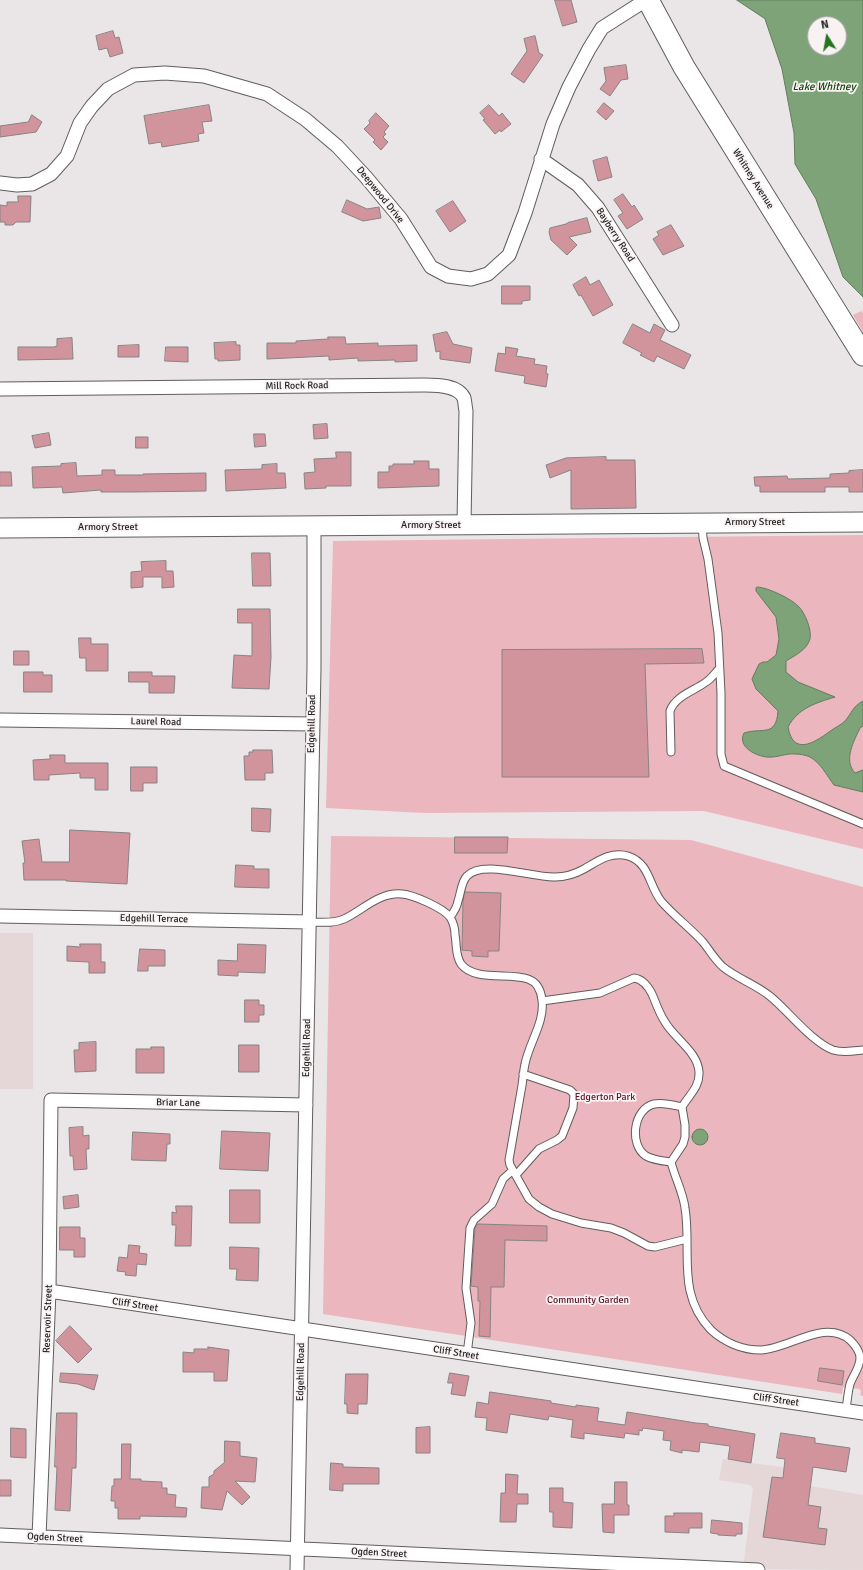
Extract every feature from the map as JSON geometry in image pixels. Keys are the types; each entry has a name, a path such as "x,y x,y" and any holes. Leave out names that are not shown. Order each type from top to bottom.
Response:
{"main road":[{"name":"Whitney Avenue","path":"647,0 684,67 863,355"},
{"name":"Armory Street","path":"0,528 863,522"}],"street":[{"name":"Deepwood Drive","path":"0,183 17,185 32,184 51,174 67,156 80,123 92,106 108,89 134,75 165,73 204,76 267,94 305,119 337,146 365,176 401,219 431,267 448,276 471,279 488,274 509,255 526,214 541,159 553,124 569,87 602,28 647,0"},
{"name":"Bayberry Road","path":"541,159 578,185 598,208 672,325"},
{"name":"Mill Rock Road","path":"0,389 425,385 449,387 458,391 463,396 466,410 464,524"},
{"name":"Edgehill Road","path":"297,1570 306,1105 314,526"},
{"name":"Laurel Road","path":"0,720 312,724"},
{"name":"Edgehill Terrace","path":"0,916 308,922"},
{"name":"Briar Lane","path":"51,1100 306,1105"},
{"name":"Reservoir Street","path":"39,1537 49,1291 51,1100"},
{"name":"Cliff Street","path":"49,1291 863,1413"},
{"name":"Ogden Street","path":"0,1535 298,1550 758,1570"}],"lane":[{"path":"702,522 703,538 708,559 718,633 721,692 721,754 724,766 863,824"},
{"path":"671,752 670,711 672,705 678,698 707,681 719,669"},
{"path":"450,917 455,910 466,876 476,870 490,869 555,877 576,873 608,856 629,856 644,867 661,900 703,943 722,966 771,996 814,1037 828,1047 839,1051 863,1050"},
{"path":"308,922 329,923 344,919 370,903 385,897 400,894 420,898 450,917 456,935 458,958 462,965 468,970 478,973 529,979 538,987 542,1001 541,1017 527,1056 509,1160 514,1173 529,1199 539,1207 566,1219 611,1228 648,1246 654,1247 687,1239"},
{"path":"542,1001 600,993 634,978 640,979 650,990 665,1023 692,1055 699,1069 699,1081 682,1107 685,1137 671,1162"},
{"path":"467,1354 471,1323 466,1288 470,1228 474,1220 492,1204 503,1179 514,1173 536,1152 562,1136 573,1108 574,1094 570,1090 523,1074"},
{"path":"671,1162 650,1157 640,1149 636,1138 637,1124 644,1110 649,1106 664,1104 682,1107"},
{"path":"671,1162 685,1208 687,1280 699,1313 707,1325 721,1338 732,1344 760,1350 786,1345 822,1332 840,1334 853,1343 859,1353 860,1360 859,1366 850,1385 846,1410"}],"shaded area":[{"path":"0,933 33,933 33,1089 0,1089"},
{"path":"723,1459 796,1469 810,1486 863,1495 863,1570 743,1569 753,1488 750,1485 719,1480"}],"green space":[{"path":"861,311 863,313 863,332 853,315"},
{"path":"863,535 863,849 704,811 425,813 326,808 333,541"},
{"name":"Edgerton Park","path":"331,836 691,840 863,887 863,1396 860,1395 861,1391 859,1389 843,1387 842,1394 323,1314"}],"water":[{"name":"Lake Whitney","path":"737,0 863,0 863,297 843,277 816,199 795,164 794,133 782,69 765,19"},
{"path":"758,587 786,597 796,604 808,622 810,639 800,652 786,661 786,672 798,682 835,697 814,704 797,715 788,727 794,742 805,744 817,740 843,722 854,708 863,701 863,726 860,728 851,750 850,762 855,773 863,770 863,792 834,785 821,766 808,756 800,754 771,757 758,755 749,750 743,743 744,733 767,730 771,728 777,719 778,711 756,689 752,679 759,664 767,662 776,655 779,639 776,617 756,591 756,588"},
{"path":"697,1129 703,1129 708,1134 706,1143 703,1145 697,1145 692,1140 692,1134"}],"building":[{"path":"555,0 571,0 577,22 563,26"},
{"path":"113,31 115,38 119,37 123,53 110,57 107,48 99,50 96,36"},
{"path":"535,36 539,53 543,55 524,83 511,74 527,51 524,39"},
{"path":"626,65 628,79 621,80 610,96 600,89 606,81 604,68"},
{"path":"604,103 614,111 606,120 597,112"},
{"path":"209,105 212,121 202,122 204,133 198,134 199,141 162,147 161,142 149,144 144,116"},
{"path":"489,105 499,116 502,113 511,124 501,132 500,130 495,134 483,120 485,119 480,113"},
{"path":"376,113 389,126 384,132 386,134 383,137 388,142 381,150 373,142 375,140 364,129"},
{"path":"32,115 42,122 36,132 0,137 0,126 28,122"},
{"path":"607,157 612,177 598,181 593,161"},
{"path":"623,194 632,207 634,205 643,219 627,229 618,216 623,213 614,200"},
{"path":"18,196 31,196 30,222 16,222 13,225 5,225 5,222 0,222 0,205 7,206 7,202 18,202"},
{"path":"347,200 367,209 379,207 381,218 363,221 342,212"},
{"path":"453,201 466,221 450,232 436,211"},
{"path":"587,218 591,232 569,237 577,245 567,255 551,240 549,232 550,228"},
{"path":"671,225 684,246 663,255 653,239 659,235 657,232"},
{"path":"586,277 590,285 599,280 613,305 593,316 581,295 579,296 573,285"},
{"path":"502,286 530,286 530,300 522,301 522,304 502,304"},
{"path":"633,324 650,333 654,324 665,330 660,340 691,355 684,369 657,356 654,362 640,355 642,353 623,343"},
{"path":"447,332 453,344 472,348 470,363 440,359 440,351 436,352 433,335"},
{"path":"328,337 345,337 346,344 378,343 378,346 417,345 417,361 358,361 358,358 329,360 329,356 267,359 267,343 296,343 296,341 328,339"},
{"path":"72,338 73,359 18,360 18,347 54,347 57,346 57,339"},
{"path":"236,342 236,345 240,345 240,360 218,361 218,359 215,359 214,343"},
{"path":"139,345 139,357 118,357 118,346"},
{"path":"166,347 188,347 188,362 165,361"},
{"path":"506,347 518,349 516,356 535,359 534,364 547,366 546,373 548,374 546,387 524,383 525,376 495,371 498,353 505,354"},
{"path":"327,424 328,438 314,439 313,425"},
{"path":"49,433 51,445 35,448 32,436"},
{"path":"254,434 265,434 266,446 255,447"},
{"path":"136,437 148,437 148,448 136,448"},
{"path":"336,452 351,452 351,486 326,486 326,488 305,489 304,473 315,472 314,459 336,458"},
{"path":"606,457 606,460 635,460 636,508 571,509 571,470 550,478 546,465 566,458"},
{"path":"414,461 429,461 429,469 439,469 439,486 378,488 378,472 389,472 389,466 393,466 393,464 414,464"},
{"path":"76,463 77,476 102,475 102,470 115,470 115,475 206,473 206,491 101,492 101,490 63,493 62,487 33,488 32,467 61,466 61,464"},
{"path":"277,464 277,473 285,473 286,488 226,491 225,470 262,469 262,465"},
{"path":"863,470 863,492 849,492 849,487 825,487 825,492 760,492 760,486 755,486 754,477 787,476 788,479 830,478 830,474 849,473 849,471"},
{"path":"0,472 11,472 12,486 0,486"},
{"path":"252,553 270,553 271,586 253,586"},
{"path":"166,561 166,571 173,571 174,587 162,588 162,577 143,577 143,587 131,588 131,572 142,571 141,562"},
{"path":"238,609 270,609 271,657 269,689 232,688 234,655 252,656 252,623 238,623"},
{"path":"79,638 91,638 91,644 108,644 108,671 86,671 86,658 80,658"},
{"path":"702,649 704,663 645,664 649,777 502,777 502,650"},
{"path":"14,651 29,651 29,665 14,665"},
{"path":"24,672 43,672 43,675 52,675 52,692 24,692"},
{"path":"129,672 152,672 152,676 175,676 174,693 149,693 149,682 129,682"},
{"path":"253,750 272,750 273,773 265,773 265,780 245,780 244,756 249,756 249,752 253,752"},
{"path":"50,755 65,755 65,763 108,763 108,790 95,790 95,778 80,778 80,773 49,775 49,780 34,780 33,760 50,759"},
{"path":"131,767 157,767 157,783 143,783 143,791 131,791"},
{"path":"252,808 271,809 270,832 252,831"},
{"path":"70,830 130,833 127,884 66,880 24,880 23,863 25,863 22,841 39,839 42,862 69,862"},
{"path":"455,837 508,837 507,853 455,853"},
{"path":"236,865 254,866 254,869 269,869 269,888 235,887"},
{"path":"465,892 501,893 499,951 488,951 488,957 472,956 472,951 462,950 463,902"},
{"path":"80,944 101,944 101,962 105,962 105,973 89,973 89,962 67,961 67,946 80,947"},
{"path":"238,944 266,945 265,973 238,972 238,976 218,975 218,960 237,961"},
{"path":"140,949 165,950 165,966 148,966 148,971 138,971"},
{"path":"245,1000 259,1000 259,1005 264,1005 264,1015 259,1015 259,1022 245,1022"},
{"path":"96,1042 96,1071 75,1072 74,1050 79,1050 79,1043"},
{"path":"239,1045 259,1045 259,1072 239,1072"},
{"path":"151,1047 164,1047 164,1073 136,1073 136,1049 151,1049"},
{"path":"83,1127 83,1136 89,1135 89,1149 86,1149 87,1169 74,1170 73,1156 70,1156 69,1128"},
{"path":"222,1131 270,1133 268,1171 220,1169"},
{"path":"133,1132 170,1134 170,1144 167,1144 166,1161 132,1160"},
{"path":"230,1190 260,1190 260,1223 230,1223"},
{"path":"78,1195 79,1207 64,1209 63,1197"},
{"path":"176,1206 192,1206 191,1246 175,1246 176,1225 172,1225 172,1212 176,1213"},
{"path":"478,1224 547,1226 547,1241 505,1240 504,1287 491,1287 490,1337 479,1336 480,1301 478,1301 478,1287 471,1286 475,1229"},
{"path":"60,1227 80,1227 80,1238 85,1238 85,1257 74,1257 74,1250 60,1250"},
{"path":"129,1245 140,1246 139,1253 147,1254 146,1265 137,1264 136,1276 125,1275 126,1272 117,1271 119,1257 127,1258"},
{"path":"230,1247 259,1248 258,1281 236,1280 237,1269 230,1269"},
{"path":"70,1326 92,1349 78,1363 56,1341"},
{"path":"208,1347 229,1350 227,1381 214,1381 214,1372 183,1372 183,1352 194,1353 194,1349 208,1349"},
{"path":"820,1368 844,1371 842,1385 818,1381"},
{"path":"61,1373 98,1375 94,1390 78,1384 60,1382"},
{"path":"450,1373 469,1376 465,1396 451,1394 453,1383 448,1383"},
{"path":"346,1374 368,1374 367,1404 358,1404 358,1414 347,1413 347,1404 345,1404"},
{"path":"490,1392 551,1401 551,1403 576,1407 576,1405 599,1408 597,1421 625,1425 627,1412 708,1424 708,1426 755,1434 751,1463 728,1459 730,1446 700,1442 699,1452 682,1450 682,1453 670,1450 671,1441 663,1440 664,1431 643,1428 642,1431 639,1430 639,1435 625,1433 624,1438 584,1433 584,1439 571,1437 573,1420 549,1416 548,1420 510,1414 507,1433 486,1430 487,1418 475,1417 477,1402 488,1404"},
{"path":"57,1413 77,1413 76,1468 72,1468 70,1511 55,1510"},
{"path":"430,1427 430,1453 416,1453 416,1428"},
{"path":"11,1428 26,1429 26,1458 11,1457"},
{"path":"781,1433 815,1438 815,1443 850,1448 846,1472 813,1467 808,1505 821,1507 818,1528 827,1529 825,1545 763,1537 772,1477 783,1478 785,1459 777,1458"},
{"path":"225,1441 240,1442 240,1456 257,1458 255,1482 235,1481 250,1497 242,1505 227,1491 222,1510 201,1508 202,1487 209,1487 209,1477 214,1474 214,1471 224,1463"},
{"path":"122,1444 131,1444 130,1479 162,1482 162,1488 167,1488 167,1494 176,1495 175,1507 187,1508 186,1517 140,1516 140,1519 118,1519 118,1508 115,1508 115,1501 111,1501 114,1479 121,1479"},
{"path":"331,1463 343,1464 343,1467 379,1468 379,1484 343,1484 343,1491 330,1490"},
{"path":"506,1474 518,1475 517,1494 528,1494 528,1504 517,1504 516,1522 500,1522 501,1493 505,1493"},
{"path":"0,1480 11,1480 11,1496 0,1496"},
{"path":"615,1482 627,1482 627,1505 629,1505 629,1515 614,1515 614,1533 603,1532 602,1504 614,1504"},
{"path":"550,1488 563,1488 563,1502 573,1503 572,1528 553,1527 553,1512 550,1512"},
{"path":"674,1513 702,1513 702,1528 689,1528 689,1533 665,1532 665,1516 674,1516"},
{"path":"712,1520 742,1523 742,1534 736,1534 736,1536 711,1533"}],"park label":[{"name":"Community Garden","path":"588,1300"}]}
